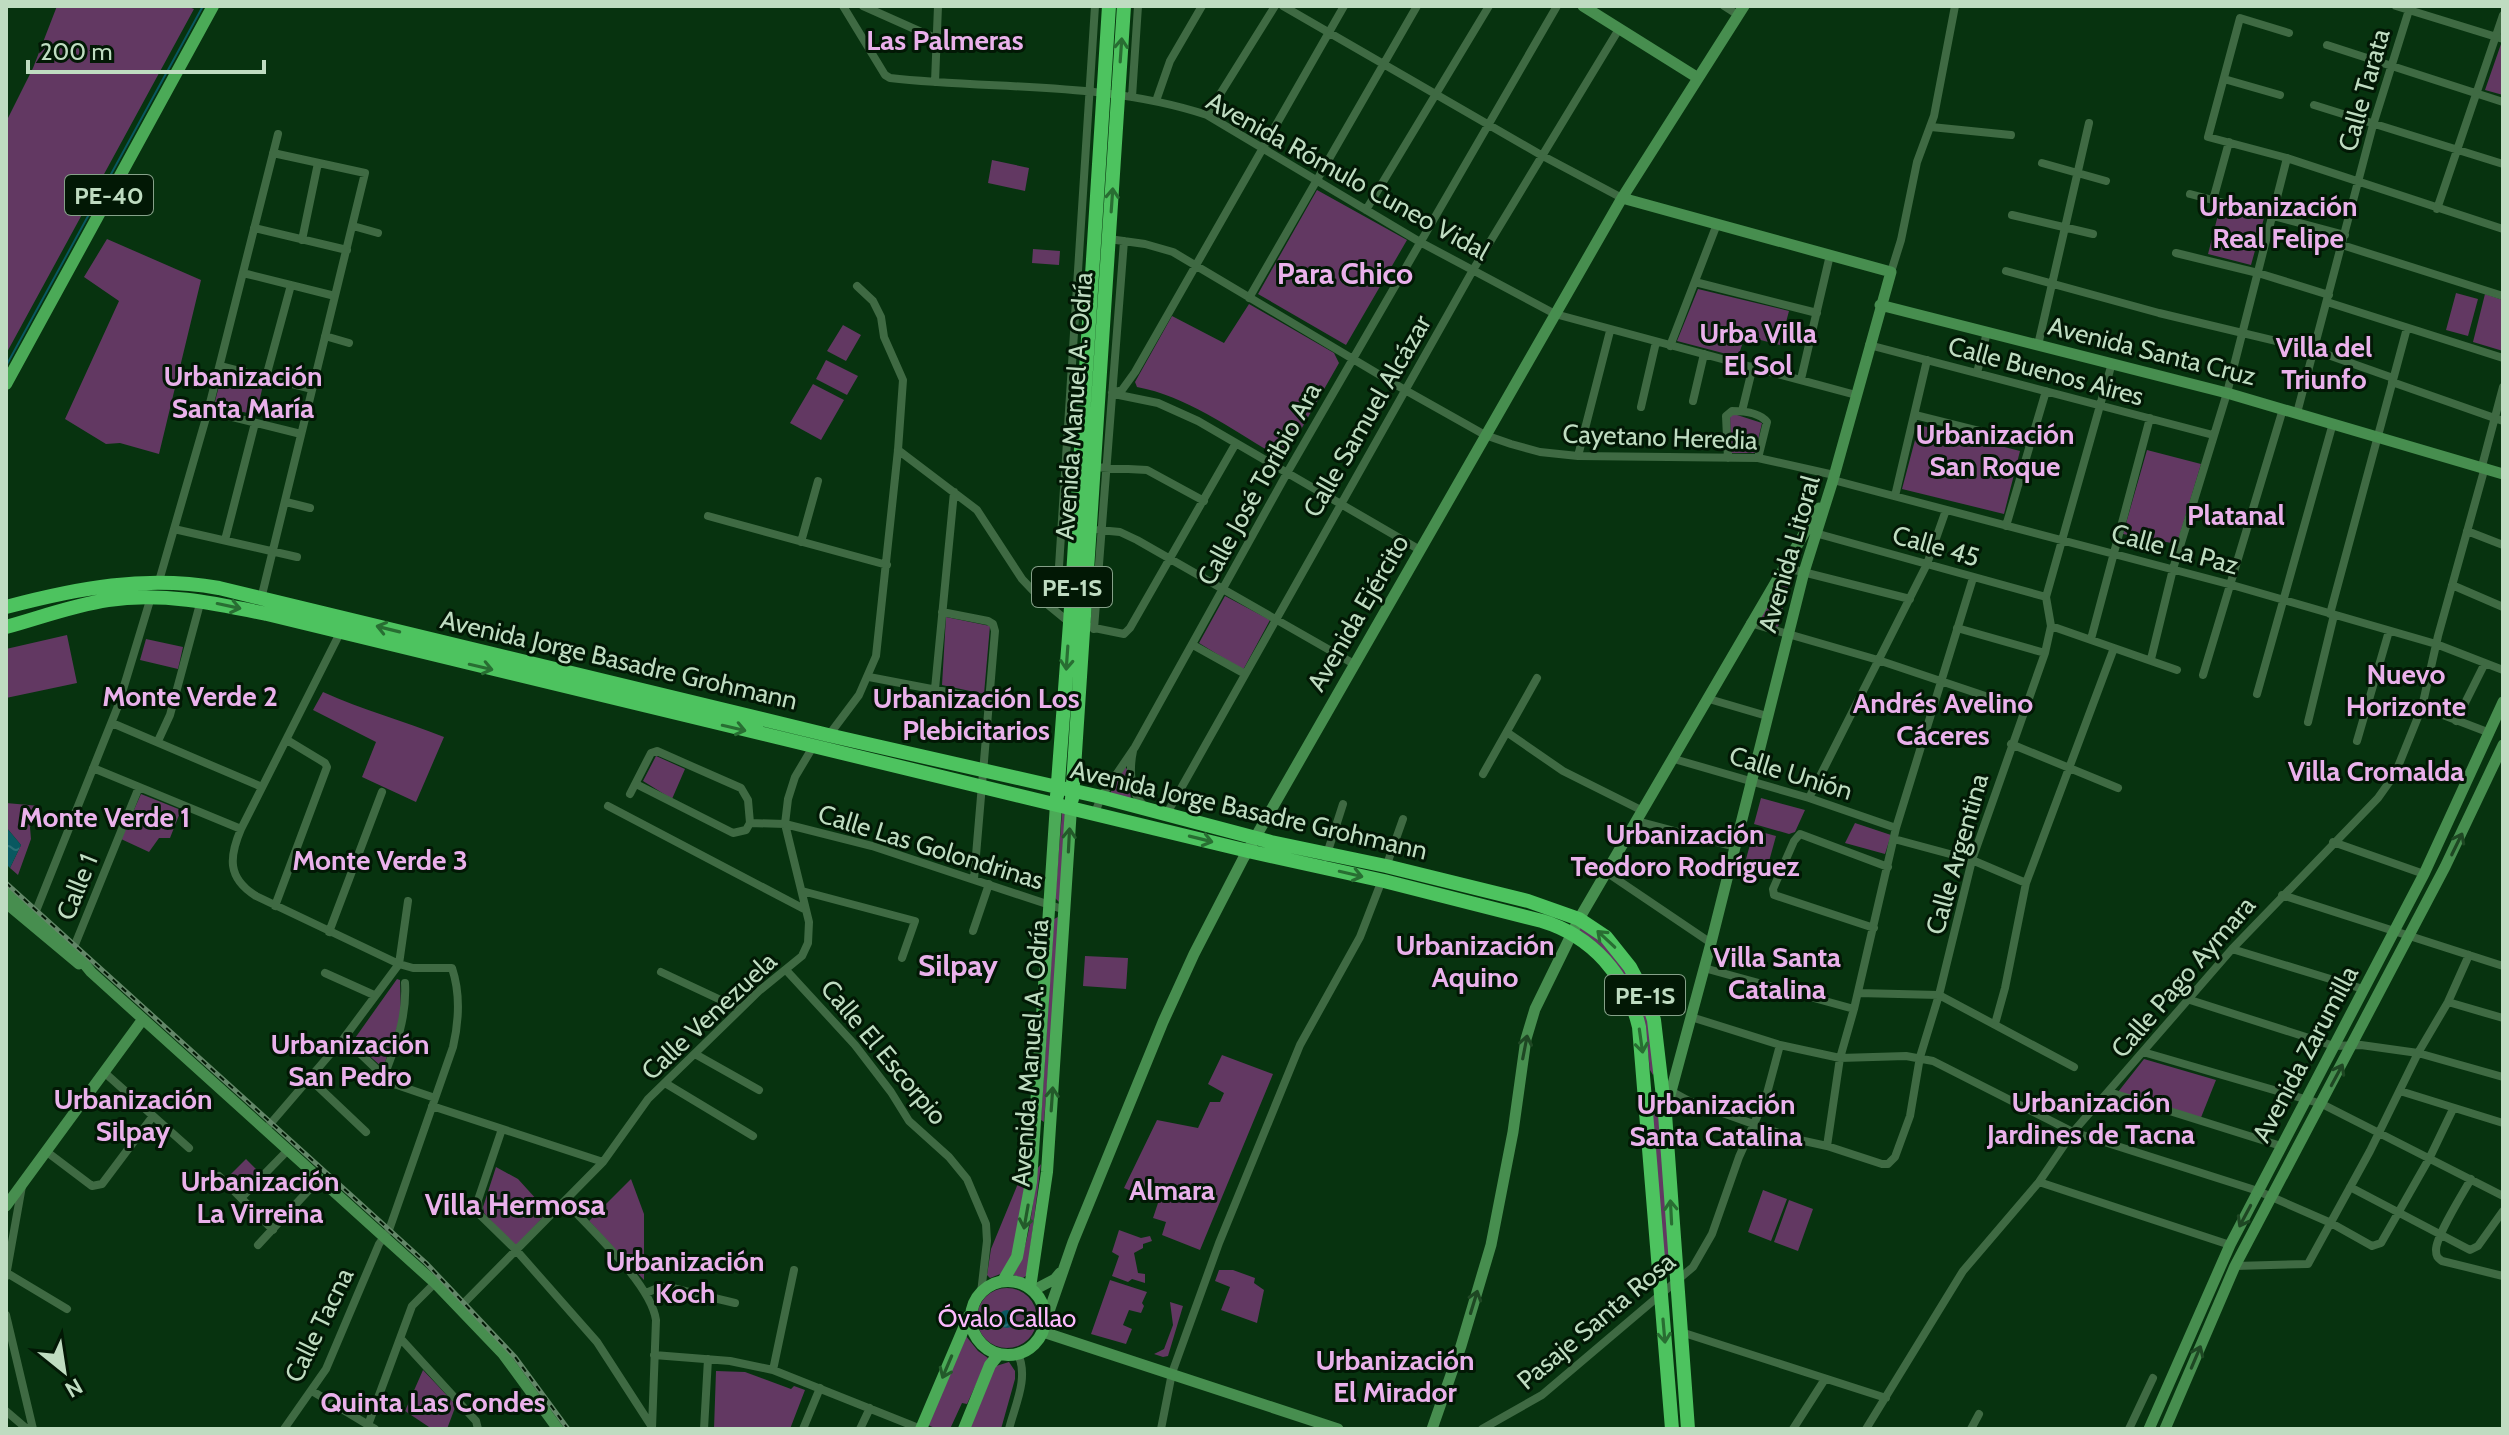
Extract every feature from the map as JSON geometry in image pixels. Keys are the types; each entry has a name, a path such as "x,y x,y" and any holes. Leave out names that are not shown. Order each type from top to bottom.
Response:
{"highway":[{"name":"Avenida Manuel A. Odría","path":"1073,792 1083,626 1072,591 1087,467 1106,391 1117,240 1109,6"},
{"name":"Avenida Manuel A. Odría","path":"1061,800 1096,531 1078,383 1124,6"},
{"name":"Avenida Jorge Basadre Grohmann","path":"6,607 89,587 159,581 219,588 344,626"},
{"path":"6,617 33,610 89,587"},
{"name":"Avenida Jorge Basadre Grohmann","path":"6,627 94,603 151,597 201,600 344,626 569,681 812,746 981,778"},
{"path":"33,610 94,603"},
{"name":"Avenida Jorge Basadre Grohmann","path":"569,681 828,735 1163,830 1252,845 1327,852 1528,901 1579,919 1606,937 1640,983 1654,1020 1666,1089 1665,1114 1688,1429"},
{"name":"Avenida Jorge Basadre Grohmann","path":"1061,800 1073,792 1101,797 1167,814 1322,867 1542,921 1572,933 1607,961 1628,994 1639,1027 1672,1429"}],"main road":[{"name":"PE-40","path":"6,384 213,6"},
{"name":"Avenida Manuel A. Odría","path":"1032,1289 1042,1217 1051,905 1061,800"},
{"name":"Avenida Manuel A. Odría","path":"1003,1281 1013,1267 1020,1245 1042,1141 1065,910 1061,800"},
{"path":"921,1429 973,1306 981,1293 1003,1281 1019,1282 1032,1289 1043,1304 1044,1328 1033,1346 1018,1354 999,1354 982,1344 974,1334 971,1321 973,1306"},
{"path":"964,1429 990,1365 999,1354"}],"street":[{"name":"Avenida Rómulo Cuneo Vidal","path":"843,6 888,77 1111,93 1207,115 1420,242 1555,314 1856,395"},
{"path":"863,6 937,39"},
{"path":"935,82 938,6"},
{"name":"Avenida Manuel A. Odría","path":"1095,6 1111,93"},
{"name":"Avenida Manuel A. Odría","path":"1111,93 1138,6"},
{"path":"1156,101 1170,61 1202,6"},
{"path":"1207,115 1275,6"},
{"path":"1283,6 1488,125 1622,198 1891,272"},
{"path":"1106,391 1122,390 1129,382 1344,6"},
{"path":"1249,298 1417,6"},
{"path":"1366,210 1489,6"},
{"name":"Calle José Toribio Ara","path":"1095,813 1101,797 1135,747 1287,473 1557,6"},
{"path":"1583,6 1698,78"},
{"path":"1724,6 1741,10"},
{"name":"Avenida Litoral","path":"1666,1089 1677,1072 1804,572 1901,240 1917,162 1931,127 1955,6"},
{"path":"2396,6 2499,38"},
{"name":"Avenida Ejército","path":"1044,1328 1063,1269 1163,1022 1194,954 1354,664 1622,198 1741,10"},
{"name":"Calle Tarata","path":"2297,413 2373,125 2409,10"},
{"path":"2437,209 2499,38 2503,15"},
{"path":"2289,33 2240,18 2208,137 2287,158 2503,229"},
{"name":"Calle Samuel Alcázar","path":"1163,830 1167,814 1340,503 1473,270 1619,29"},
{"path":"2327,45 2503,102"},
{"path":"2224,79 2280,95"},
{"path":"2314,105 2503,164"},
{"path":"2038,345 2089,123"},
{"path":"1931,127 2011,135"},
{"path":"159,581 220,366 278,134"},
{"path":"2213,200 2229,142"},
{"path":"261,599 365,173 273,153"},
{"path":"2151,659 2173,569 2227,393 2287,158"},
{"path":"302,240 318,163"},
{"path":"2042,163 2106,181"},
{"path":"2190,194 2345,235"},
{"path":"2012,215 2093,234"},
{"path":"1670,346 1717,224"},
{"path":"353,226 378,233"},
{"path":"254,228 347,250"},
{"name":"Cayetano Heredia","path":"1117,240 1162,248 1196,265 1485,435 1525,448 1578,456 1758,458 1832,482"},
{"path":"2342,245 2503,296"},
{"path":"2176,253 2258,273 2407,328 2503,358"},
{"path":"1801,379 1830,255"},
{"path":"2006,271 2159,313 2314,350 2499,420"},
{"path":"243,273 335,296"},
{"path":"1695,282 1817,313"},
{"path":"266,377 291,285"},
{"name":"Calle Venezuela","path":"459,1308 603,1162 648,1099 740,1009 802,956 808,943 806,910 785,824 791,787 812,746 828,735 869,677 880,629 898,450 903,380 884,337 881,317 873,301 857,286"},
{"name":"Avenida Santa Cruz","path":"1880,305 2227,393 2503,474"},
{"path":"2308,722 2332,614 2407,328"},
{"path":"1578,456 1610,331"},
{"path":"1977,373 1987,332"},
{"path":"325,336 349,343"},
{"path":"1641,407 1656,342"},
{"name":"Calle Buenos Aires","path":"1869,345 2213,435"},
{"path":"1693,401 1704,354"},
{"path":"1895,496 1927,360"},
{"name":"Calle Argentina","path":"1827,1146 1888,1164 1900,1144 1910,1116 1920,1057 1939,995 1972,860 2045,653 2051,626 2046,597 2112,363"},
{"path":"220,366 312,389"},
{"path":"1742,411 1753,366"},
{"path":"1078,383 1168,407 1420,550"},
{"name":"Calle Pago Aymara","path":"1866,1429 1963,1271 2039,1182 2073,1132 2187,999 2282,895 2378,798 2395,774 2422,707 2436,644 2499,420 2503,387"},
{"path":"2006,526 2046,391"},
{"path":"2203,675 2283,409"},
{"path":"208,411 301,434"},
{"path":"1728,458 1726,416 1732,411 1761,416 1767,422 1758,458"},
{"path":"1915,415 2031,444"},
{"path":"2091,639 2150,418"},
{"path":"225,540 255,423"},
{"path":"2257,694 2333,423"},
{"path":"898,450 984,518 1005,556 1042,600 1083,626 1124,634 1171,560 1236,443"},
{"path":"1087,467 1147,470 1204,501"},
{"path":"801,542 818,481"},
{"path":"1432,1429 1491,1245 1510,1152 1526,1039 1544,987 1579,919 1832,482"},
{"name":"Calle La Paz","path":"1832,482 2282,599 2436,644 2503,670"},
{"path":"935,689 954,492"},
{"path":"286,502 310,508"},
{"path":"1809,798 1927,564 1946,510"},
{"path":"708,516 887,565"},
{"path":"174,529 297,557"},
{"path":"1096,531 1129,536 1354,664"},
{"path":"2467,531 2503,545"},
{"name":"Calle 45","path":"1815,533 2046,597"},
{"path":"1783,567 1910,599"},
{"path":"1645,1085 1666,1089 1795,1139 1827,1146 1840,1058 1896,828 1973,578"},
{"path":"2452,585 2503,607"},
{"path":"34,916 112,723 151,597"},
{"path":"158,741 170,715 201,600"},
{"path":"942,612 993,624 974,879"},
{"path":"1750,623 1878,660 2024,709"},
{"path":"344,626 241,829 231,852 232,860 236,877 247,891 399,964"},
{"path":"2051,626 2177,670"},
{"path":"1957,628 2045,653"},
{"path":"2357,741 2389,631"},
{"path":"1193,645 1245,674"},
{"path":"1995,1024 2026,883 2114,648"},
{"path":"2456,721 2485,663"},
{"path":"869,677 989,700"},
{"path":"1483,774 1537,678"},
{"path":"1709,699 1767,716"},
{"name":"Avenida Zarumilla","path":"2149,1429 2230,1245 2424,874 2503,702"},
{"path":"2422,707 2490,733"},
{"path":"112,723 262,787"},
{"path":"1508,733 1563,771 1640,816 1735,847"},
{"path":"275,906 327,767 287,740"},
{"path":"2011,744 2118,788"},
{"name":"Avenida Zarumilla","path":"2165,1429 2235,1266 2451,855 2503,745"},
{"name":"Calle José Toribio Ara","path":"1135,747 1132,756 1133,790 1137,799 1151,811"},
{"path":"630,794 651,753 657,751 741,788 748,800 750,823"},
{"name":"Calle Unión","path":"1674,759 1809,798 1896,828"},
{"path":"93,768 241,829"},
{"name":"Calle Las Golondrinas","path":"636,784 733,833 746,830 750,823 785,824 872,846 1065,910"},
{"name":"Calle 1","path":"71,954 139,787"},
{"path":"329,932 382,792"},
{"path":"1322,867 1343,804"},
{"path":"608,806 806,910"},
{"path":"1161,1429 1172,1373 1219,1243 1300,1045 1360,937 1403,819"},
{"path":"1874,928 1774,895 1773,889 1796,837 1804,834 1888,867"},
{"path":"1894,839 1972,860 2026,883"},
{"path":"2333,842 2424,874"},
{"path":"1606,872 1711,943"},
{"path":"973,931 989,884"},
{"path":"6,890 71,954 435,1283 503,1354 558,1429"},
{"path":"802,891 915,921 902,958"},
{"path":"2282,895 2503,966"},
{"path":"265,1130 344,1038 399,964 408,901"},
{"path":"6,903 71,954"},
{"path":"2232,949 2363,989"},
{"path":"2235,1266 2308,1264 2418,1053 2448,1002 2469,955"},
{"name":"Calle Tacna","path":"284,1429 312,1391 337,1347 385,1235 457,1029 457,988 453,970 449,967 413,968 399,964"},
{"path":"1704,968 1854,1009"},
{"name":"Calle El Escorpio","path":"786,970 855,1045 900,1104 909,1121 958,1165 967,1179 986,1224 981,1293"},
{"path":"661,972 740,1009"},
{"path":"325,973 374,995"},
{"path":"384,1076 400,1032 406,1004 405,983"},
{"path":"1858,993 1939,995 2074,1067"},
{"path":"2187,999 2334,1046 2361,1045 2418,1053 2503,1077"},
{"path":"2448,1002 2503,1018"},
{"path":"1691,1017 1780,1045 1840,1058 1920,1057 1933,1061 2073,1132 2258,1191 2331,1223 2372,1246 2381,1243 2430,1157 2453,1109"},
{"path":"6,1206 143,1019"},
{"path":"344,1038 384,1076 406,1089 502,1129 603,1162"},
{"name":"Pasaje Santa Rosa","path":"1482,1429 1542,1395 1693,1267 1712,1234 1773,1079 1780,1045"},
{"path":"2143,1052 2322,1104 2503,1196"},
{"path":"695,1054 759,1090"},
{"path":"105,1073 189,1148"},
{"path":"310,1079 366,1132"},
{"path":"665,1083 753,1136"},
{"path":"2400,1091 2503,1123"},
{"path":"2109,1092 2281,1146"},
{"path":"47,1152 92,1186 98,1187 153,1116"},
{"path":"502,1129 478,1207 484,1220 516,1250 597,1342 652,1428"},
{"path":"241,1198 288,1150"},
{"path":"219,1176 273,1230"},
{"path":"258,1245 320,1178"},
{"path":"2471,1179 2436,1250 2442,1261 2503,1276"},
{"path":"2039,1182 2230,1245"},
{"path":"23,1184 6,1274 67,1309"},
{"path":"2350,1187 2473,1250 2503,1211"},
{"path":"566,1202 646,1293 656,1320 652,1428"},
{"path":"1032,1289 1055,1279 1063,1269"},
{"path":"773,1370 794,1270"},
{"path":"312,1391 371,1427 415,1302 435,1283"},
{"path":"646,1293 668,1287 735,1303"},
{"path":"6,1315 33,1429"},
{"path":"1044,1328 1338,1429"},
{"path":"1681,1332 1886,1398"},
{"path":"401,1339 476,1421 478,1429"},
{"path":"1009,1429 1023,1377 1023,1365 1018,1354"},
{"path":"654,1355 708,1359 773,1370 921,1429"},
{"path":"704,1429 708,1359"},
{"path":"2129,1429 2153,1378"},
{"path":"1793,1429 1825,1379"},
{"path":"803,1429 820,1388"},
{"path":"860,1429 870,1408"},
{"path":"6,1411 27,1429"},
{"path":"1971,1429 1979,1414"}],"green space":[{"path":"57,6 186,6 194,9 6,354 6,122 33,68"},
{"path":"2503,45 2503,95 2485,90"},
{"path":"992,160 1029,168 1025,191 988,183"},
{"path":"1317,190 1407,240 1346,345 1258,294"},
{"path":"2220,207 2264,218 2251,265 2208,254"},
{"path":"107,239 201,280 159,454 120,443 106,444 65,419 119,301 84,277"},
{"path":"1033,249 1060,251 1059,265 1032,263"},
{"path":"1698,289 1789,311 1780,345 1745,336 1738,357 1677,341"},
{"path":"2456,293 2478,299 2468,336 2446,330"},
{"path":"2485,294 2503,300 2503,351 2473,342"},
{"name":"Para Chico","path":"1249,304 1334,353 1339,363 1287,454 1277,456 1192,406 1137,387 1135,382 1172,316 1224,343"},
{"path":"843,325 861,335 846,361 827,351"},
{"path":"826,360 858,376 847,395 816,379"},
{"path":"223,371 264,381 256,415 214,405"},
{"path":"813,384 844,400 821,440 790,423"},
{"path":"1730,415 1762,423 1755,453 1731,453"},
{"path":"1919,425 2020,451 2004,514 1902,489"},
{"path":"2147,450 2201,464 2177,544 2123,534"},
{"path":"1788,572 1791,575 1778,627 1760,625 1758,621"},
{"path":"1225,596 1270,620 1243,670 1199,643"},
{"path":"946,617 990,626 984,694 942,685"},
{"path":"67,635 77,683 6,698 6,649"},
{"path":"146,639 183,647 178,669 140,660"},
{"path":"323,692 444,737 416,802 362,777 376,742 313,710"},
{"path":"656,756 685,769 672,799 643,781"},
{"path":"1125,767 1127,769 1131,799 1109,795"},
{"path":"141,794 181,810 170,838 159,838 149,852 121,839"},
{"path":"1761,798 1805,810 1795,832 1789,834 1754,824"},
{"path":"6,803 40,806 30,827 31,839 18,875 10,868 21,845 6,827"},
{"path":"1062,813 1065,813 1059,902 1055,898"},
{"path":"1855,823 1891,835 1885,854 1845,843"},
{"path":"1754,830 1776,836 1765,876 1743,870"},
{"path":"1058,917 1044,1122 1041,1120 1054,919"},
{"path":"1582,926 1622,962 1647,1012 1653,1075 1646,1036 1594,941 1579,930"},
{"path":"1085,956 1128,958 1126,989 1083,986"},
{"path":"397,979 400,980 401,1016 383,1068 353,1041"},
{"path":"1222,1055 1273,1074 1200,1250 1162,1235 1166,1222 1153,1218 1158,1203 1124,1188 1157,1120 1198,1128 1210,1102 1220,1102 1224,1093 1208,1084"},
{"path":"2144,1059 2216,1080 2200,1120 2118,1092"},
{"path":"1655,1097 1658,1101 1670,1264 1667,1268 1663,1266 1651,1099"},
{"path":"246,1159 260,1173 242,1190 228,1177"},
{"path":"1041,1164 1027,1275 1023,1278 1013,1275 1027,1238 1037,1169"},
{"path":"496,1167 518,1179 548,1212 515,1247 484,1213 483,1207"},
{"path":"1024,1169 1026,1179 1012,1257 1003,1273 990,1278 987,1275 991,1249"},
{"path":"631,1179 644,1214 644,1280 589,1221"},
{"path":"1763,1190 1787,1199 1771,1241 1748,1232"},
{"path":"1789,1200 1813,1209 1798,1251 1774,1242"},
{"path":"1119,1230 1141,1238 1150,1236 1152,1241 1143,1244 1143,1248 1134,1253 1138,1273 1145,1274 1145,1283 1132,1279 1128,1282 1112,1276 1119,1256 1112,1252"},
{"path":"1219,1270 1233,1270 1255,1278 1254,1283 1264,1290 1257,1323 1221,1310 1230,1287 1215,1281"},
{"path":"1110,1280 1147,1292 1141,1313 1129,1310 1123,1325 1132,1329 1126,1344 1091,1334"},
{"name":"Óvalo Callao","path":"1007,1288 1018,1290 1028,1297 1035,1307 1035,1329 1028,1339 1018,1346 1007,1348 996,1346 986,1339 979,1329 977,1318 979,1307 986,1297 996,1290"},
{"path":"1170,1302 1183,1306 1168,1356 1163,1357 1154,1354 1164,1349 1173,1325"},
{"path":"966,1336 988,1358 967,1404 962,1403 950,1429 937,1429 928,1425"},
{"path":"1009,1362 1015,1371 1015,1379 1001,1429 969,1429 991,1372 996,1366"},
{"path":"423,1370 456,1405 447,1429 432,1429 405,1411"},
{"path":"716,1371 745,1372 791,1389 794,1386 805,1390 790,1429 714,1429"}],"water":[{"path":"6,827 21,845 10,868 6,864"},
{"path":"1007,1310 1016,1319 1007,1328 998,1319"}],"waterway":[{"path":"6,366 203,6"}],"railway":[{"path":"6,883 426,1263 515,1357 568,1429"}],"district":[{"name":"Las Palmeras","path":"945,40"},
{"name":"Urbanización Real Felipe","path":"2278,222"},
{"name":"Para Chico","path":"1345,273"},
{"name":"Urba Villa El Sol","path":"1758,349"},
{"name":"Villa del Triunfo","path":"2324,363"},
{"name":"Urbanización Santa María","path":"243,392"},
{"name":"Urbanización San Roque","path":"1995,450"},
{"name":"Platanal","path":"2236,515"},
{"name":"Nuevo Horizonte","path":"2406,690"},
{"name":"Monte Verde 2","path":"190,696"},
{"name":"Urbanización Los Plebicitarios","path":"976,714"},
{"name":"Andrés Avelino Cáceres","path":"1943,719"},
{"name":"Villa Cromalda","path":"2376,771"},
{"name":"Monte Verde 1","path":"105,817"},
{"name":"Urbanización Teodoro Rodríguez","path":"1685,850"},
{"name":"Monte Verde 3","path":"380,860"},
{"name":"Urbanización Aquino","path":"1475,961"},
{"name":"Silpay","path":"958,965"},
{"name":"Villa Santa Catalina","path":"1777,973"},
{"name":"Urbanización San Pedro","path":"350,1060"},
{"name":"Urbanización Silpay","path":"133,1115"},
{"name":"Urbanización Jardines de Tacna","path":"2091,1118"},
{"name":"Urbanización Santa Catalina","path":"1716,1120"},
{"name":"Almara","path":"1172,1190"},
{"name":"Urbanización La Virreina","path":"260,1197"},
{"name":"Villa Hermosa","path":"515,1204"},
{"name":"Urbanización Koch","path":"685,1277"},
{"name":"Urbanización El Mirador","path":"1395,1376"},
{"name":"Quinta Las Condes","path":"433,1402"}]}
